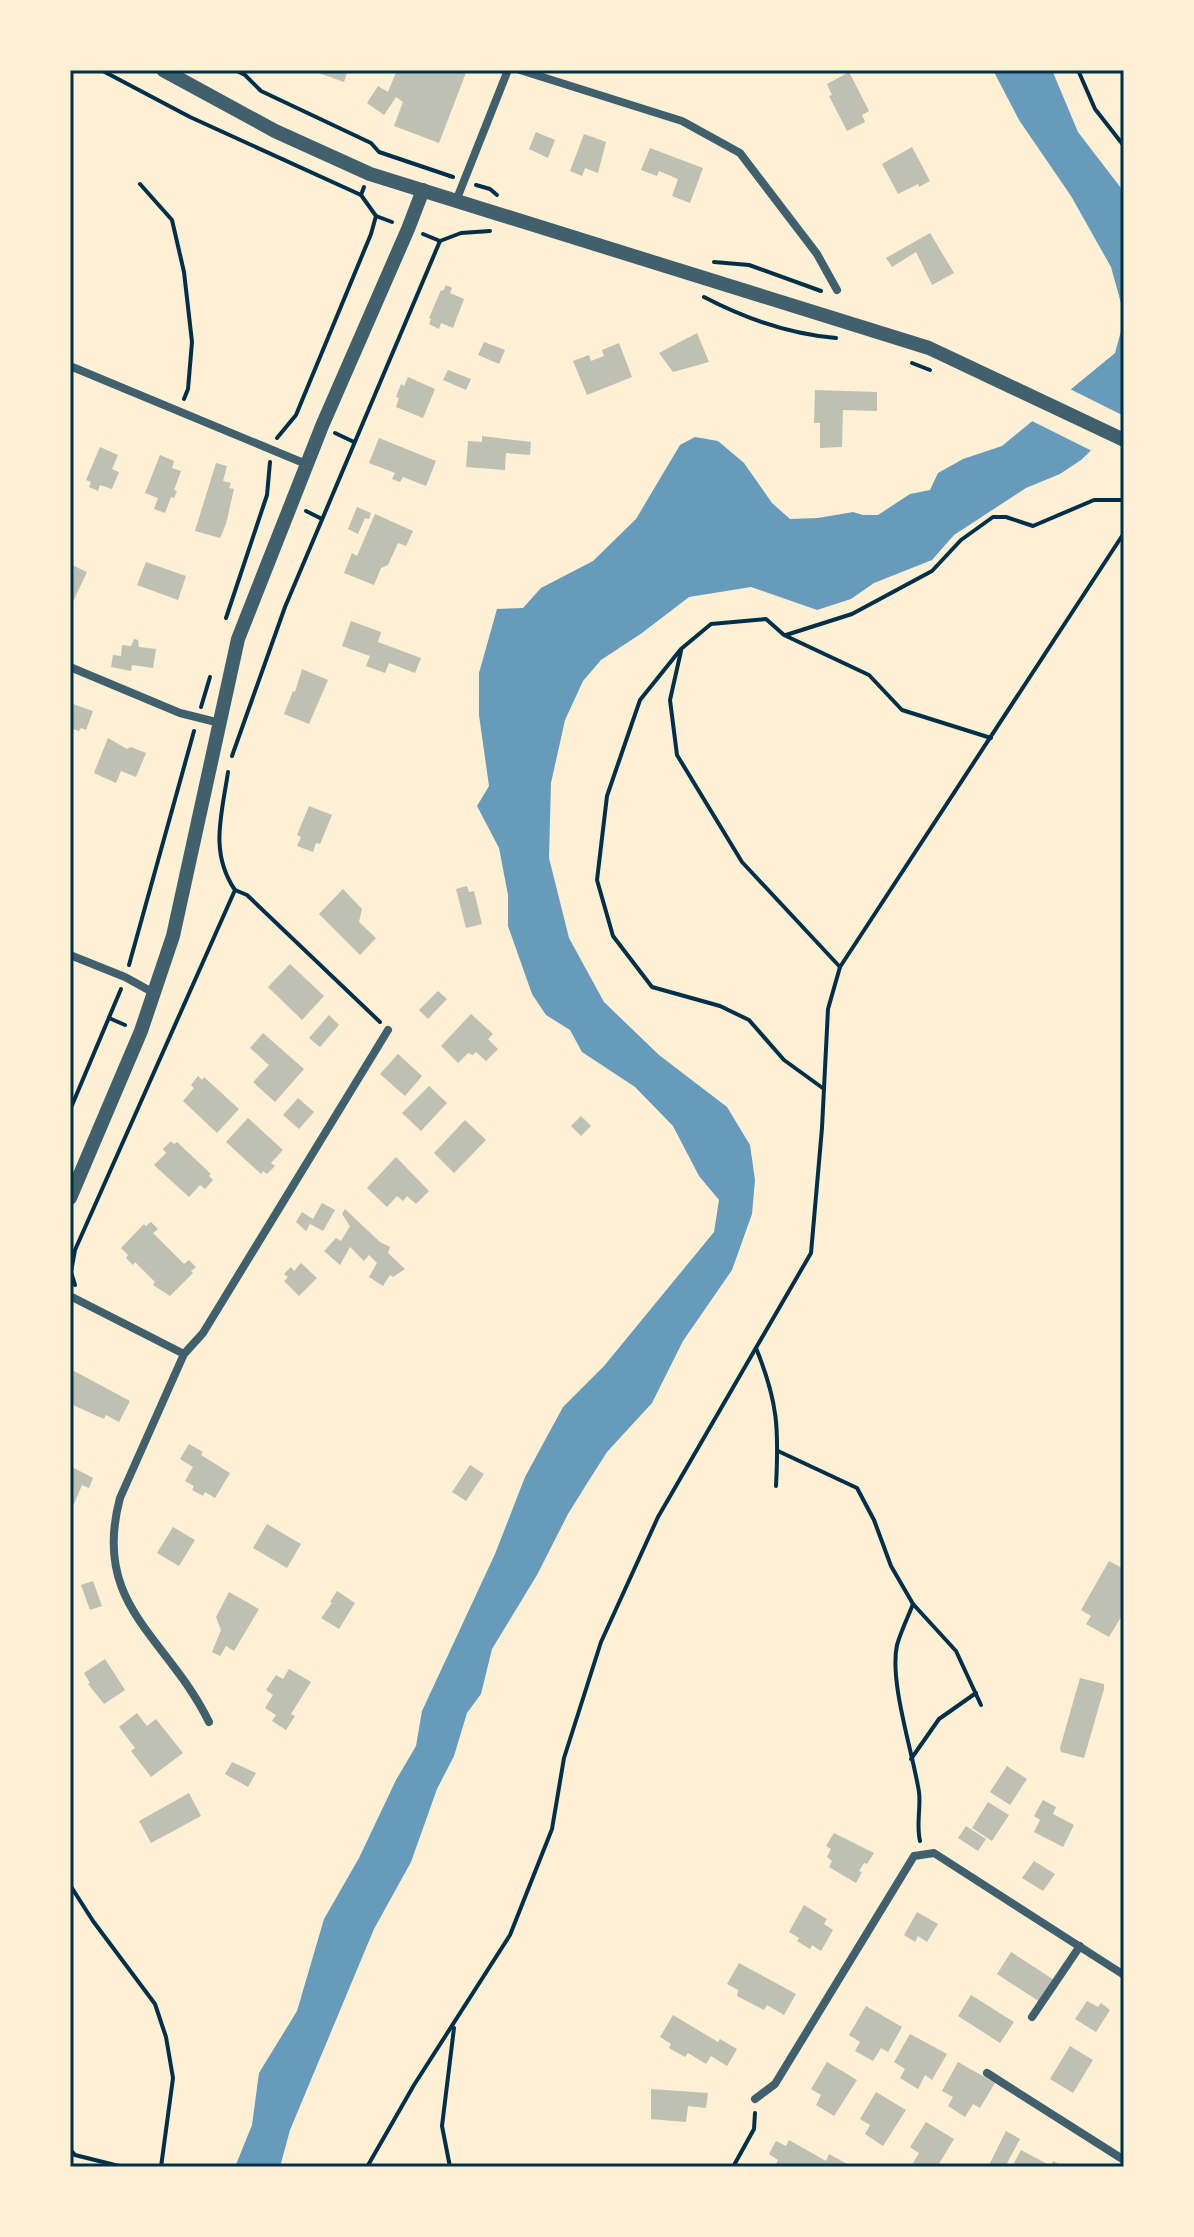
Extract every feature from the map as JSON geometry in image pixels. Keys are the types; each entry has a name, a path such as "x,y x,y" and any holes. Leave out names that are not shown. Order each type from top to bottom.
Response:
{"street":[{"path":"163,70 275,131 370,174 929,348 1124,440"},
{"path":"455,202 508,70"},
{"path":"520,70 682,121 740,153 817,254 837,290"},
{"path":"70,1198 141,1031 173,936 238,639 306,464 423,190"},
{"path":"70,366 306,464"},
{"path":"70,667 180,713 220,723"},
{"path":"70,955 125,977 154,993"},
{"path":"209,1722 194,1692 123,1595 115,1571 114,1521 120,1498 184,1354 203,1333 388,1030"},
{"path":"70,1296 184,1354"},
{"path":"755,2099 775,2084 914,1856 934,1853 1124,1975"},
{"path":"1032,2017 1080,1946"},
{"path":"987,2073 1124,2160"}],"path":[{"path":"101,70 190,117 361,195"},
{"path":"235,70 261,91 371,143 379,152"},
{"path":"1078,70 1095,109 1124,146"},
{"path":"140,184 172,220 184,272 192,342 188,389 178,412"},
{"path":"388,1030 247,895 235,890 227,879 217,843 230,763 285,607 440,241 461,233 490,231 496,215"},
{"path":"698,294 734,313 791,332 848,340"},
{"path":"903,359 940,374"},
{"path":"784,635 852,614 932,571 961,540 993,517 1006,517 1033,526 1094,500 1124,500"},
{"path":"367,2167 414,2085 510,1935 552,1829 564,1758 601,1642 658,1517 811,1253 828,1009 840,967 1124,533"},
{"path":"824,1089 784,1060 749,1020 720,1006 652,987 613,936 597,880 607,796 640,700 681,649 711,624 766,619 784,635 869,675 902,710 991,738"},
{"path":"681,649 670,700 677,755 742,862 840,967"},
{"path":"70,1296 75,1285 71,1272 72,1249 235,890"},
{"path":"756,1348 771,1384 779,1433 776,1486"},
{"path":"778,1451 857,1488 874,1520 891,1566 913,1604 956,1651 981,1705"},
{"path":"913,1604 897,1646 897,1672 919,1794 917,1826 922,1855"},
{"path":"911,1759 939,1719 976,1693"},
{"path":"70,1885 155,2004 166,2037 173,2078 161,2167"},
{"path":"70,1899 75,1893"},
{"path":"450,2167 442,2126 454,2025"},
{"path":"733,2167 754,2129 755,2099"},
{"path":"70,2149 75,2155 123,2167"}],"water":[{"path":"993,70 1052,70 1078,132 1124,192 1124,314 1111,267 1071,196 1019,120"},
{"path":"1124,320 1124,419 1081,460 1060,474 1026,488 954,535 932,560 874,583 851,599 817,610 751,587 689,597 601,660 583,681 565,720 551,783 549,858 569,938 604,1002 659,1055 727,1107 750,1145 755,1180 752,1214 732,1270 683,1341 652,1403 607,1452 586,1485 492,1649 481,1694 467,1713 454,1756 437,1789 411,1862 374,1929 290,2130 280,2167 235,2167 252,2125 259,2073 297,2011 324,1919 416,1746 422,1711 495,1554 525,1477 563,1407 604,1366 714,1232 719,1200 699,1176 673,1126 635,1087 582,1052 570,1030 546,1015 532,994 508,926 508,895 499,848 477,806 489,786 479,715 479,673 497,609 523,608 541,588 593,561 636,519 680,445 695,437 718,441 744,463 772,503 790,519 853,512 878,515 910,494 930,490 938,473 963,459 1002,446 1115,353"}],"pier":[{"path":"1066,387 1124,416 1124,425 1094,452 1028,419"}],"building":[{"path":"310,70 348,70 344,82"},
{"path":"397,70 467,70 439,143 394,126 403,102 396,97 384,115 367,103 378,86 388,92"},
{"path":"849,72 869,111 862,115 865,122 847,131 829,96 832,95 827,84"},
{"path":"536,132 555,140 548,158 529,149"},
{"path":"584,134 606,142 598,173 585,168 582,176 570,171"},
{"path":"912,147 930,181 898,194 882,164"},
{"path":"650,148 703,168 690,203 672,196 678,179 659,171 657,176 641,170"},
{"path":"930,233 954,273 932,285 916,252 892,267 886,258"},
{"path":"446,285 452,288 450,293 464,299 453,328 441,323 439,329 429,324 429,318"},
{"path":"697,333 709,362 673,372 659,353"},
{"path":"484,342 505,350 499,364 478,355"},
{"path":"619,343 632,377 587,395 573,361 589,355 591,361 604,356 602,350"},
{"path":"448,370 471,379 466,390 443,380"},
{"path":"408,377 435,389 423,418 396,407 401,384 404,386"},
{"path":"815,390 877,392 877,411 843,410 842,447 820,448 820,423 814,423"},
{"path":"482,436 531,442 530,455 506,453 505,470 466,467 468,441 482,442"},
{"path":"379,438 436,461 426,486 403,477 400,482 392,479 395,473 369,463"},
{"path":"100,447 118,455 112,469 119,472 112,489 100,485 98,491 89,487 91,482 86,480"},
{"path":"160,455 174,461 172,468 181,471 174,490 177,491 165,513 154,509 158,498 145,493"},
{"path":"216,463 227,466 223,481 231,483 229,488 234,489 220,538 195,531"},
{"path":"357,507 371,513 369,519 365,518 358,534 348,529"},
{"path":"375,514 413,531 406,546 398,543 374,585 344,573 352,553 357,556"},
{"path":"146,562 186,576 178,600 137,585"},
{"path":"70,564 87,572 70,608"},
{"path":"351,621 381,632 378,642 421,658 415,673 389,663 385,673 366,666 370,656 342,646"},
{"path":"134,639 138,640 139,647 156,649 153,668 132,665 131,671 111,667 113,655 121,656 122,645 131,646"},
{"path":"302,669 328,680 309,724 284,714"},
{"path":"70,703 93,711 86,730 70,728"},
{"path":"108,738 127,749 131,747 146,753 136,777 121,771 116,783 94,773"},
{"path":"309,806 332,815 320,844 316,843 313,852 297,846 301,837 297,835"},
{"path":"467,886 469,892 474,891 482,924 466,928 456,889"},
{"path":"343,889 362,909 359,922 376,938 360,955 319,914"},
{"path":"290,964 324,996 302,1020 268,987"},
{"path":"438,991 447,999 428,1019 419,1010"},
{"path":"471,1014 493,1034 488,1039 498,1049 486,1061 476,1052 473,1055 468,1053 458,1063 441,1046"},
{"path":"329,1015 339,1025 320,1047 309,1038"},
{"path":"263,1033 304,1069 275,1102 253,1082 269,1065 250,1048"},
{"path":"398,1054 422,1076 405,1096 380,1074"},
{"path":"198,1076 202,1080 204,1077 239,1109 217,1133 183,1101 194,1088 191,1085"},
{"path":"429,1086 447,1103 421,1131 402,1113"},
{"path":"298,1098 314,1112 299,1129 283,1115"},
{"path":"581,1116 591,1126 581,1136 571,1126"},
{"path":"248,1118 283,1150 271,1163 275,1166 267,1174 263,1171 261,1174 226,1142"},
{"path":"465,1120 486,1140 454,1173 434,1153"},
{"path":"171,1141 174,1144 177,1142 211,1174 209,1176 213,1180 205,1189 200,1185 189,1197 154,1165 166,1153 163,1149"},
{"path":"396,1157 429,1191 416,1204 407,1196 403,1201 397,1196 387,1207 367,1188"},
{"path":"322,1203 335,1210 323,1231 310,1224 306,1231 296,1222 302,1212 313,1219"},
{"path":"345,1209 380,1242 390,1247 388,1253 405,1269 393,1277 390,1275 383,1286 369,1277 377,1263 369,1255 364,1261 350,1247 340,1265 324,1251 336,1238 341,1241 350,1226 342,1214"},
{"path":"151,1222 158,1229 153,1233 184,1264 189,1260 196,1267 170,1296 153,1285 155,1282 135,1262 133,1265 126,1258 128,1255 121,1248 144,1224 146,1226"},
{"path":"301,1263 317,1278 299,1296 284,1281 288,1277 284,1274 291,1267 294,1271"},
{"path":"74,1371 130,1401 119,1422 106,1415 104,1419 70,1401 70,1379"},
{"path":"189,1444 230,1473 215,1498 192,1490 194,1486 185,1481 193,1467 180,1459"},
{"path":"470,1465 484,1474 466,1501 452,1492"},
{"path":"70,1466 93,1478 89,1488 82,1485 74,1504 70,1502"},
{"path":"267,1524 301,1544 287,1568 253,1548"},
{"path":"173,1527 195,1540 179,1566 157,1553"},
{"path":"1109,1561 1124,1569 1124,1612 1109,1637 1086,1624 1091,1616 1081,1610"},
{"path":"93,1581 102,1606 90,1610 81,1585"},
{"path":"337,1591 355,1603 339,1629 321,1618"},
{"path":"229,1592 259,1609 234,1651 226,1646 220,1656 212,1652 221,1630 216,1617"},
{"path":"105,1659 125,1690 104,1704 88,1684 84,1673"},
{"path":"289,1669 311,1682 291,1714 295,1716 286,1730 272,1721 276,1715 265,1708 273,1695 266,1690 276,1675 283,1679"},
{"path":"1080,1678 1104,1684 1084,1758 1061,1752 1060,1748"},
{"path":"137,1713 147,1726 156,1719 183,1753 151,1777 131,1751 135,1748 119,1727"},
{"path":"232,1762 256,1773 248,1787 225,1774"},
{"path":"1007,1766 1027,1779 1010,1805 990,1792"},
{"path":"189,1793 201,1816 151,1843 139,1821"},
{"path":"1043,1800 1056,1807 1053,1814 1074,1825 1063,1847 1034,1832 1040,1820 1034,1816"},
{"path":"988,1802 1009,1815 992,1841 972,1828"},
{"path":"966,1826 986,1839 978,1851 958,1838"},
{"path":"834,1833 874,1853 859,1871 862,1872 856,1883 829,1867 832,1861 827,1857 831,1849 826,1846"},
{"path":"1034,1861 1055,1874 1043,1891 1022,1878"},
{"path":"804,1905 827,1919 824,1924 833,1930 821,1951 812,1945 810,1949 789,1932"},
{"path":"917,1912 938,1924 927,1942 918,1936 915,1942 904,1935"},
{"path":"1011,1952 1054,1980 1040,2002 997,1974"},
{"path":"739,1963 796,1994 784,2015 767,2005 764,2010 737,1996 738,1990 727,1984"},
{"path":"971,1995 1014,2022 1000,2043 958,2016"},
{"path":"1087,2001 1098,2007 1101,2003 1110,2010 1096,2032 1075,2019"},
{"path":"866,2006 902,2027 888,2052 881,2048 873,2061 855,2051 860,2042 849,2035"},
{"path":"673,2015 718,2042 720,2039 737,2049 727,2066 711,2056 706,2064 688,2053 685,2057 669,2048 671,2044 660,2037"},
{"path":"910,2034 947,2054 932,2080 925,2075 918,2089 900,2078 905,2069 894,2062"},
{"path":"1070,2046 1093,2060 1073,2093 1050,2079"},
{"path":"827,2062 857,2080 834,2116 816,2105 821,2095 811,2089"},
{"path":"958,2062 995,2083 980,2108 973,2104 965,2117 948,2106 953,2097 942,2091"},
{"path":"651,2089 708,2093 706,2108 688,2106 686,2122 651,2119"},
{"path":"876,2092 906,2110 883,2146 865,2134 870,2125 860,2119"},
{"path":"926,2122 954,2139 937,2167 920,2167 913,2163 919,2153 910,2147"},
{"path":"1006,2131 1020,2139 1005,2167 988,2167"},
{"path":"789,2140 826,2161 829,2154 847,2164 845,2167 777,2167 778,2160 769,2154 776,2141 786,2146"},
{"path":"1021,2150 1051,2166 1053,2161 1065,2167 1021,2167 1014,2163"}]}
